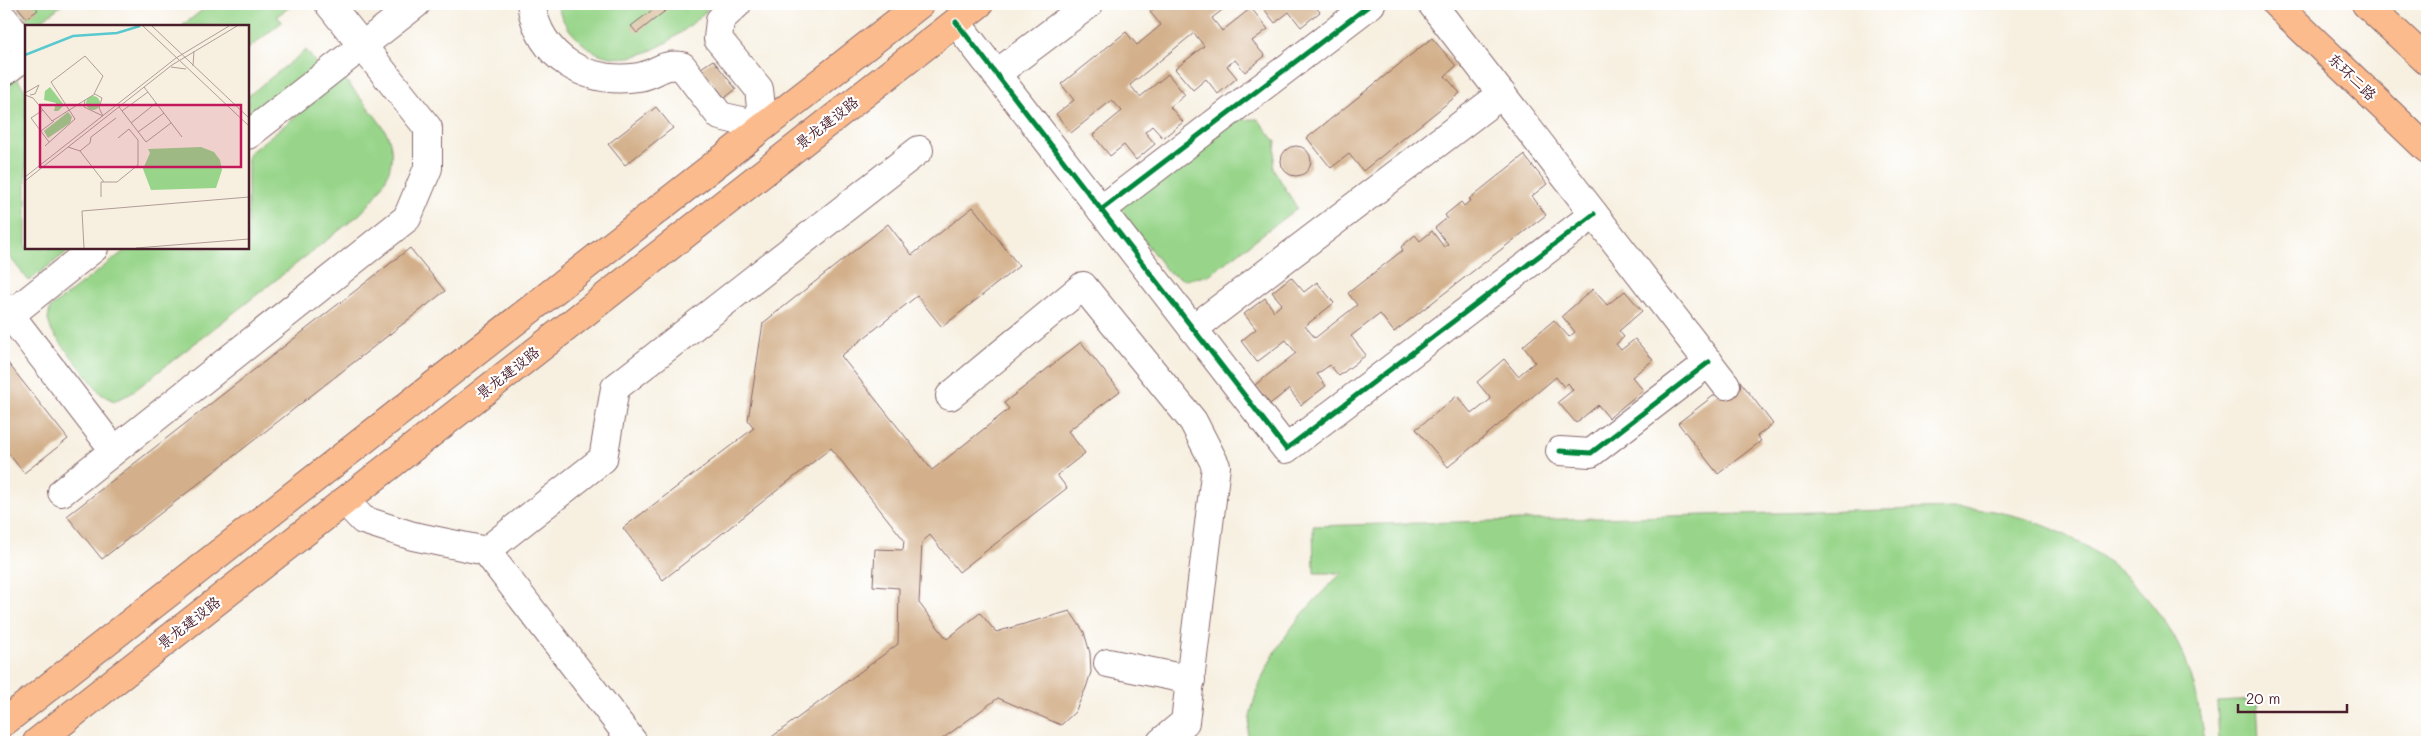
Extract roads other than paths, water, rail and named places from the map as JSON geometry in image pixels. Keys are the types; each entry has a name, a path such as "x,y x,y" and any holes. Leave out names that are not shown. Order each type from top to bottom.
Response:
{"main road":[{"path":"4,722 920,4"},
{"name":"景龙建设路","path":"37,742 979,4"},
{"name":"东环二路","path":"2276,4 2427,149"},
{"path":"2366,4 2427,61"}],"street":[{"path":"62,492 407,218 428,168 428,128 329,4"},
{"path":"249,134 416,4"},
{"path":"531,4 533,17 543,38 556,55 576,69 597,77 619,80 642,77 668,64 682,66 720,116 763,126 760,89 718,39 720,20 737,4"},
{"path":"996,74 1089,4"},
{"path":"1101,210 1371,4"},
{"path":"1432,4 1726,385"},
{"path":"4,19 25,47"},
{"path":"956,22 1286,449 1594,214"},
{"path":"4,72 25,58"},
{"path":"1193,330 1502,94"},
{"path":"486,551 603,459 614,388 920,150"},
{"path":"93,249 7,311 114,450"},
{"path":"950,396 1083,286 1193,421 1216,466 1185,722 1161,742"},
{"path":"1560,451 1591,453 1709,362"},
{"path":"345,501 363,520 413,536 486,551 633,742"},
{"path":"1108,663 1191,680"}]}
